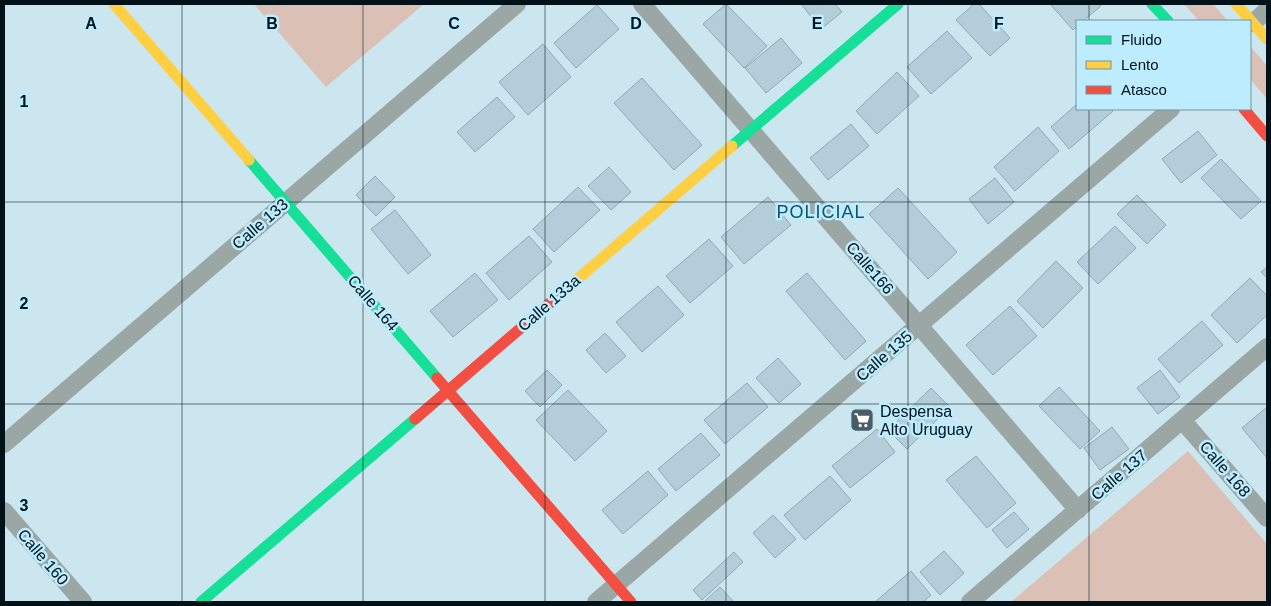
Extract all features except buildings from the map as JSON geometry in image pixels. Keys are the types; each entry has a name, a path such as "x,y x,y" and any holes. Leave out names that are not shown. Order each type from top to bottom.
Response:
{"street":[{"name":"Calle 164","path":"114,4 631,602"},
{"name":"Calle 133","path":"4,444 516,4"},
{"name":"Calle166","path":"642,4 1078,510"},
{"name":"Calle 133a","path":"201,602 898,4"},
{"path":"1152,4 1167,20"},
{"path":"1236,4 1250,20"},
{"path":"1267,10 1253,23 1267,39"},
{"name":"Calle 135","path":"596,602 1170,110"},
{"path":"1245,110 1267,136"},
{"name":"Calle 137","path":"975,601 1267,347"},
{"name":"Calle 168","path":"1182,420 1267,518"},
{"name":"Calle 160","path":"4,511 83,602"}],"shaded area":[{"path":"254,4 424,4 326,87"},
{"path":"1184,4 1213,4 1227,20 1198,20"},
{"path":"1251,47 1267,66 1267,99 1251,80"},
{"path":"1188,451 1267,544 1267,602 1011,602"}],"traffic: fast":[{"path":"732,146 898,4"},
{"path":"1152,4 1167,20"},
{"path":"249,160 437,378"},
{"path":"201,602 415,419"}],"traffic: slow":[{"path":"114,4 249,160"},
{"path":"1236,4 1250,20"},
{"path":"1251,21 1267,39"},
{"path":"558,296 732,146"}],"traffic: jam":[{"path":"1245,110 1267,136"},
{"path":"415,419 558,296"},
{"path":"437,378 631,602"}],"place":[{"name":"Despensa Alto Uruguay","path":"862,420"}],"district":[{"name":"POLICIAL","path":"821,212"}]}
